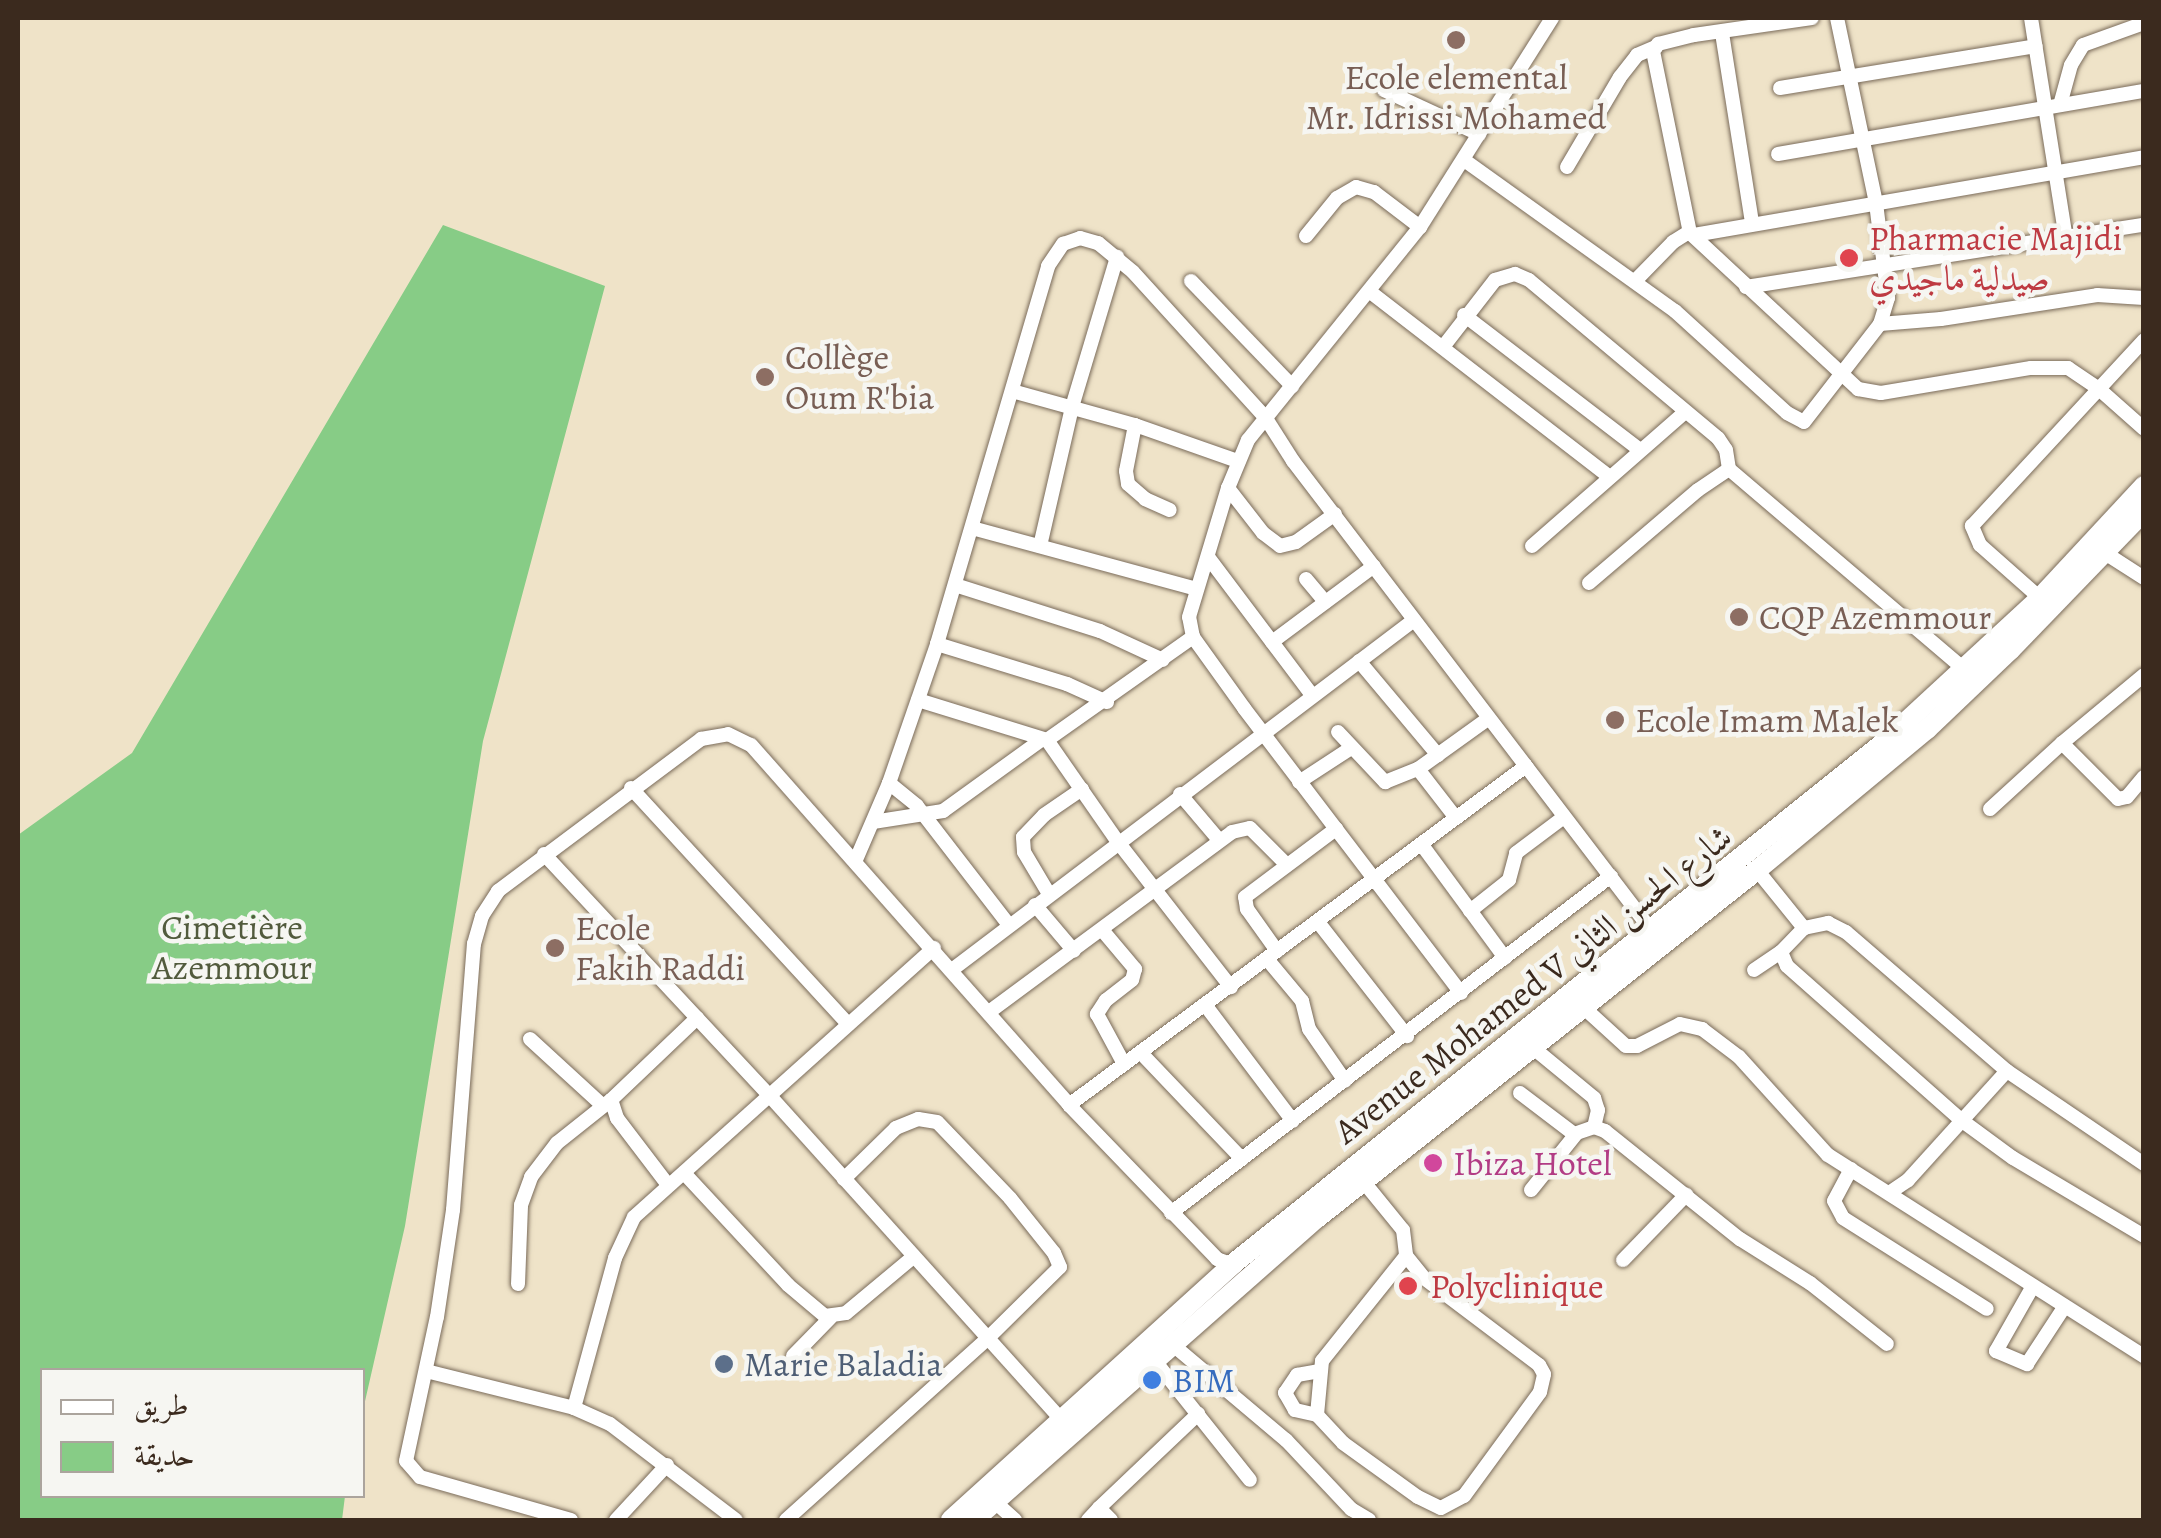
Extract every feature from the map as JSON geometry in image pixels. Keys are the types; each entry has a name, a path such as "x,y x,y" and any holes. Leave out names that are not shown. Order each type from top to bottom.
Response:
{"main road":[{"name":"Avenue Mohamed V شارع الحسن الثاني","path":"974,1520 1067,1426 1231,1274 1582,1006 1802,810 1972,676 2144,486"},
{"name":"Avenue Mohamed V شارع الحسن الثاني","path":"1364,1173 1656,937 1757,870 1878,772 1972,676 2105,554 2144,510"},
{"name":"Avenue Mohamed V شارع الحسن الثاني","path":"951,1520 1155,1361 1173,1345 1231,1274"}],"street":[{"path":"1460,992 1262,733 1193,637 1189,617 1238,460 1265,417 1420,227 1552,18"},
{"path":"1567,167 1620,78 1638,56 1671,40 1812,18"},
{"path":"1464,160 1635,281 1798,421 1808,419 1880,324 1888,298 1876,204 1837,18"},
{"path":"2030,18 2053,107 2056,173 2066,238"},
{"path":"2053,107 2083,44 2144,23"},
{"path":"1722,33 1752,223"},
{"path":"1780,88 2036,46"},
{"path":"1656,47 1654,69 1692,234 1840,376 1858,388 1881,393 2031,368 2059,367 2077,372 2144,429"},
{"path":"1384,90 1479,134"},
{"path":"1778,154 2144,91"},
{"path":"1635,281 1678,238 1692,234 2144,158"},
{"path":"1306,236 1337,198 1356,187 1374,192 1420,227"},
{"path":"1746,287 2144,225"},
{"path":"855,862 889,784 937,644 1055,252 1080,238 1098,243 1116,257 1265,417 1656,937"},
{"path":"1040,546 1072,407 1116,257"},
{"path":"1443,347 1464,315 1495,280 1520,275 1724,445 1729,470 1972,676"},
{"path":"1191,281 1292,386"},
{"path":"1369,290 1610,477"},
{"path":"1880,324 1942,319 2097,295 2144,298"},
{"path":"1464,315 1640,450"},
{"path":"2040,598 1980,545 1972,526 2144,340"},
{"path":"1012,391 1135,425 1238,460"},
{"path":"1532,546 1684,413"},
{"path":"1135,425 1126,472 1128,484 1145,500 1170,510"},
{"path":"1590,583 1698,490 1729,470"},
{"path":"1228,488 1263,533 1280,546 1296,542 1335,514"},
{"path":"972,528 1197,589"},
{"path":"2105,554 2144,578"},
{"path":"1208,556 1312,695"},
{"path":"1272,642 1374,566"},
{"path":"1306,578 1324,602"},
{"path":"956,584 1113,636 1163,660"},
{"path":"953,969 1414,620"},
{"path":"873,822 925,817 952,806 1044,740 1107,702 1193,637"},
{"path":"937,644 1067,684 1107,702"},
{"path":"1359,661 1438,755"},
{"path":"1990,809 2144,675"},
{"path":"918,700 1044,740 1231,987"},
{"path":"1338,732 1385,782 1418,769 1489,718"},
{"path":"571,1520 442,1485 409,1470 408,1440 426,1371 453,1210 476,931 498,891 631,788 701,740 736,735 761,754 1069,1104 1231,1274"},
{"path":"2062,743 2118,799 2127,796 2144,776"},
{"path":"1300,782 1350,748"},
{"path":"1069,1104 1142,1054 1526,766"},
{"path":"1418,769 1456,818"},
{"path":"889,784 925,817 1009,925"},
{"path":"631,788 848,1024"},
{"path":"1049,894 1024,852 1023,837 1044,815 1082,789"},
{"path":"1180,794 1218,840"},
{"path":"1470,910 1509,880 1515,855 1564,817"},
{"path":"989,1012 1103,931 1218,840 1250,828 1285,863"},
{"path":"1336,829 1285,863 1244,900 1272,955 1302,1001 1309,1029 1345,1081"},
{"path":"1422,845 1505,958"},
{"path":"544,854 769,1095 1067,1426"},
{"path":"1757,870 1804,928"},
{"path":"1171,1213 1611,876"},
{"path":"1035,905 1074,952"},
{"path":"1318,922 1406,1036"},
{"path":"1754,970 1804,928 1828,922 1846,932 2007,1071 2144,1164"},
{"path":"1103,931 1135,969 1132,980 1106,1000 1097,1014 1124,1064"},
{"path":"574,1408 626,1228 668,1185 934,948"},
{"path":"1780,952 1787,966 1961,1120 2013,1158 2144,1236"},
{"path":"1206,1006 1292,1121"},
{"path":"1582,1006 1613,1038 1631,1048 1680,1024 1702,1028 1754,1072 1819,1148 2144,1356"},
{"path":"518,1284 521,1205 531,1177 557,1143 607,1103 697,1018"},
{"path":"530,1039 607,1103 668,1185"},
{"path":"1531,1046 1594,1098 1598,1110 1594,1127"},
{"path":"1142,1054 1242,1158"},
{"path":"1889,1193 1908,1180 2007,1071"},
{"path":"1520,1093 1576,1134"},
{"path":"786,1520 988,1338 1060,1267 1054,1253 1010,1198 944,1127 923,1118 896,1128 844,1179"},
{"path":"1531,1190 1576,1134 1594,1127"},
{"path":"1594,1127 1740,1239 1810,1282 1887,1344"},
{"path":"1850,1169 1834,1201 1843,1218 1988,1309"},
{"path":"684,1172 810,1306 831,1316"},
{"path":"1320,1371 1297,1375 1285,1393 1295,1410 1317,1414 1343,1442 1418,1497 1442,1508 1464,1496 1546,1384 1539,1365 1424,1278 1406,1256 1402,1230 1364,1173"},
{"path":"1623,1260 1686,1195"},
{"path":"1317,1414 1322,1360 1406,1256"},
{"path":"793,1356 831,1316 849,1311 912,1258"},
{"path":"2033,1286 1998,1352 2027,1364 2065,1306"},
{"path":"1173,1345 1286,1440 1351,1509 1369,1520"},
{"path":"1155,1361 1250,1480"},
{"path":"426,1371 574,1408 610,1424 736,1520"},
{"path":"1112,1520 1094,1514 1198,1414"},
{"path":"616,1520 667,1465"},
{"path":"994,1502 1015,1520"}],"green space":[{"name":"Cimetière Azemmour","path":"443,225 605,286 483,741 405,1226 365,1401 365,1368 40,1368 40,1498 345,1498 342,1520 18,1520 18,835 132,753"}],"place":[{"name":"Ecole elemental Mr. Idrissi Mohamed","path":"1456,40"},
{"name":"Pharmacie Majidi صيدلية ماجيدي","path":"1849,258"},
{"name":"Collège Oum R'bia","path":"765,377"},
{"name":"CQP Azemmour","path":"1739,617"},
{"name":"Ecole Imam Malek","path":"1615,720"},
{"name":"Ecole Fakih Raddi","path":"555,948"},
{"name":"Ibiza Hotel","path":"1433,1163"},
{"name":"Polyclinique","path":"1408,1286"},
{"name":"Marie Baladia","path":"724,1364"},
{"name":"BIM","path":"1152,1380"}]}
